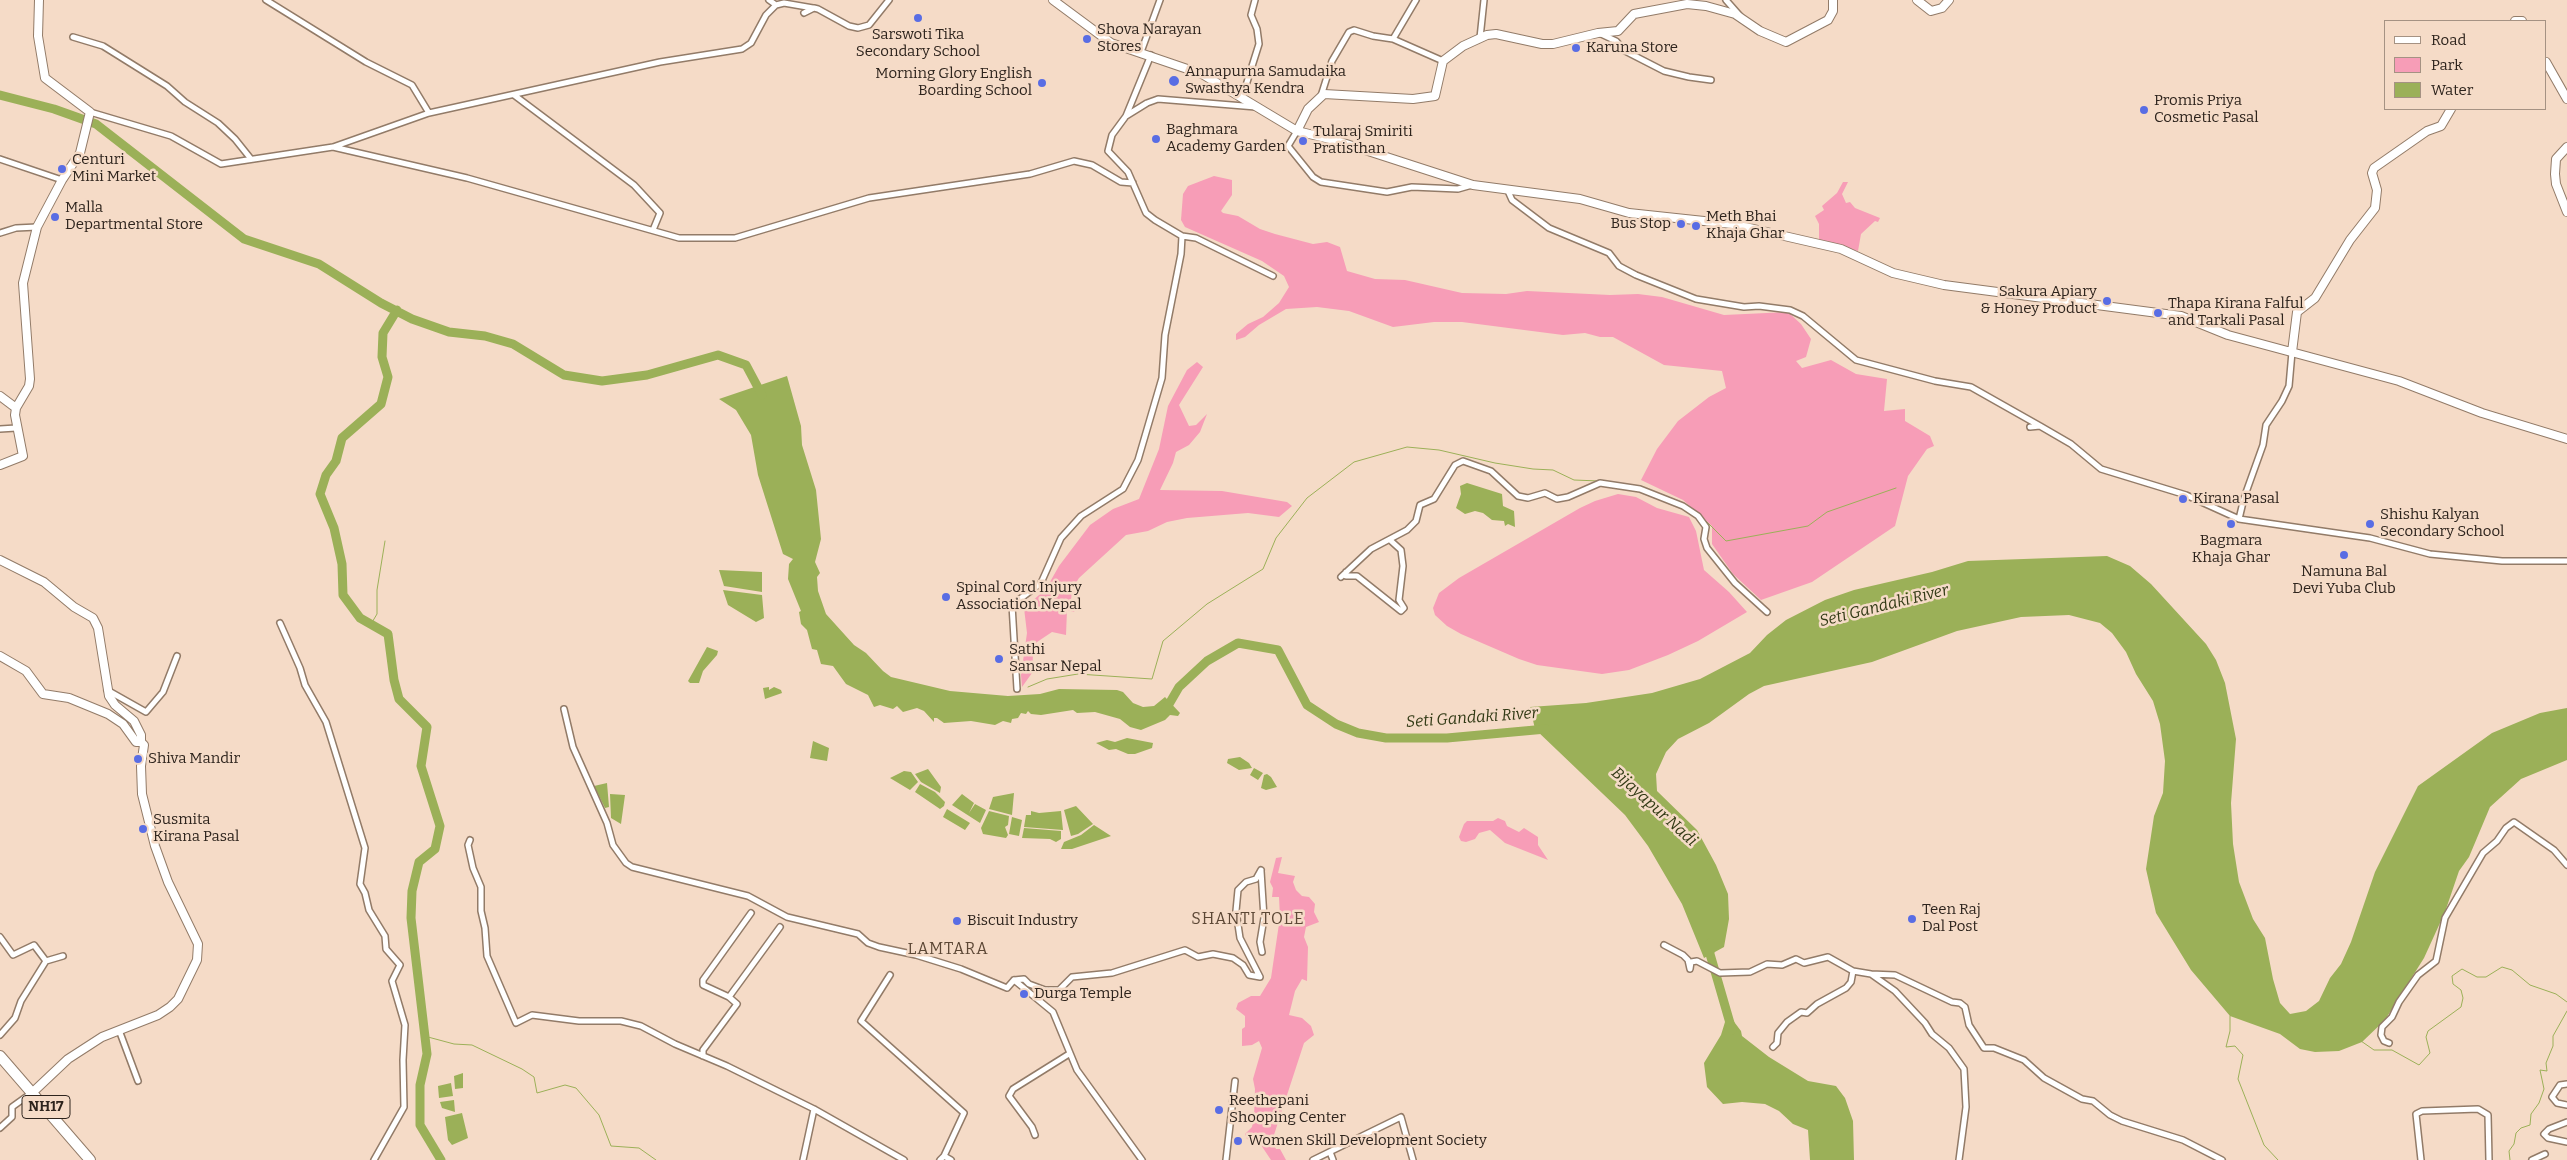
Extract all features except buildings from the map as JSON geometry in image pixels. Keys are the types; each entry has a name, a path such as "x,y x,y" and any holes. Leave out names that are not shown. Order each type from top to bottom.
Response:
{"highway":[{"name":"NH17","path":"0,1056 90,1160"}],"main road":[{"path":"0,464 23,456 16,428 16,408 26,393 30,379 23,289 37,227 62,180 80,153 90,112 44,78 38,36 39,0"},
{"path":"1053,0 1106,40 1202,74 1297,132 1334,140 1473,185 1580,199 1629,213 1748,228 1841,249 1893,273 1944,285 2172,314 2228,335 2399,381 2482,413 2567,439"},
{"path":"1297,132 1308,109 1321,96 1327,94 1412,99 1431,97 1436,93 1443,62 1463,46 1480,38 1496,34 1548,45 1598,33 1618,31 1634,14 1676,5 1706,6 1740,17 1780,41 1789,41 1828,20 1833,11 1833,0"},
{"path":"1917,0 1931,11 1942,8 1950,0"},
{"path":"2547,64 2567,100"},
{"path":"2292,352 2297,312 2315,298 2350,240 2375,208 2377,190 2372,173 2374,168 2427,131 2442,126 2451,110"},
{"path":"2567,147 2556,159 2555,174 2556,184 2567,212"},
{"path":"0,396 16,408"},
{"path":"0,560 44,582 56,593 93,618 96,623 107,690 111,701 134,721 142,735 141,742 144,744 141,766 142,794 155,846 168,882 198,944 197,960 178,999 158,1015 102,1037 68,1059 33,1092"},
{"path":"0,656 26,671 43,694 69,698 108,714 123,724 136,742 141,742"}],"street":[{"path":"266,0 366,62 412,85 429,113"},
{"path":"769,0 776,5"},
{"path":"90,112 171,136 221,164 333,147 429,113 660,62 742,49 751,42 766,15 776,5 784,4 814,8 849,26 858,28 869,25 889,0"},
{"path":"1141,52 1160,0"},
{"path":"1242,98 1259,44 1257,28 1250,15 1255,0"},
{"path":"1393,39 1416,0"},
{"path":"1480,38 1484,0"},
{"path":"1726,0 1740,17"},
{"path":"804,13 814,8"},
{"path":"1321,96 1332,61 1349,32 1354,30 1373,36 1393,39 1443,62"},
{"path":"1598,33 1616,41 1625,51 1659,68 1689,77 1711,80"},
{"path":"73,37 103,46 167,86 188,104 218,123 235,138 251,159"},
{"path":"1151,55 1126,116 1112,135 1108,151 1128,172 1146,213 1182,236 1196,238 1273,276"},
{"path":"514,95 634,185 660,213 653,230"},
{"path":"1126,116 1147,103 1158,100 1257,107"},
{"path":"1297,132 1288,146 1313,177 1321,182 1388,192 1412,187 1458,189 1473,185"},
{"path":"333,147 467,178 679,238 736,238 869,198 1030,174 1074,162 1092,165 1121,182 1133,183"},
{"path":"0,160 62,180"},
{"path":"1508,191 1512,200 1549,228 1610,253 1619,266 1636,275 1696,299 1744,307 1759,306 1790,310 1803,316 1856,360 1935,381 1971,387 2072,444 2101,469 2186,495 2239,519 2370,538 2430,554 2502,561 2567,560"},
{"path":"0,233 16,228 37,227"},
{"path":"1017,689 1012,605 1041,583 1061,538 1081,516 1123,489 1138,460 1162,378 1165,335 1181,254 1182,236"},
{"path":"2239,519 2244,498 2263,445 2266,425 2282,401 2289,386 2292,352"},
{"path":"2030,427 2040,426"},
{"path":"0,430 16,428"},
{"path":"1341,576 1371,549 1390,540 1416,522 1420,505 1434,498 1455,465 1463,461 1491,472 1518,496 1528,498 1545,493 1557,499 1568,497 1600,483 1617,484 1640,488 1683,506 1698,516 1706,528 1704,539 1707,548 1735,583 1768,612"},
{"path":"1346,572 1346,576 1356,576 1401,610 1404,608 1399,600 1403,566 1401,550 1390,540"},
{"path":"280,623 300,668 305,685 326,722 365,848 360,884 365,893 369,910 385,936 386,950 400,965 392,981 405,1025 402,1060 404,1107 374,1160"},
{"path":"107,690 146,712 163,692 177,656"},
{"path":"564,709 574,747 607,822 613,845 620,858 632,867 748,896 787,917 858,934 868,943 879,947 961,968 1007,988 1014,980 1024,979 1029,984 1046,990 1058,990 1072,977 1112,973 1186,950 1198,956 1213,954 1233,958 1243,965 1249,975 1260,976 1240,938 1236,912 1238,890 1246,882 1256,878 1261,870 1264,918 1260,942 1262,952"},
{"path":"2389,1043 2384,1041 2381,1034 2382,1027 2392,1017 2399,1002 2418,975 2436,961 2445,918 2483,853 2497,841 2506,828 2514,822 2554,850 2567,865"},
{"path":"470,840 468,845 473,868 481,887 481,911 489,966 516,1023 532,1016 580,1022 621,1020 641,1026 675,1044 814,1109 904,1160"},
{"path":"703,1056 703,1050 737,1004 728,997 703,985 703,980 751,913"},
{"path":"728,997 780,927"},
{"path":"0,937 13,955 34,945 46,961"},
{"path":"1664,945 1683,955 1688,960 1690,969 1692,962 1696,961 1720,973 1750,972 1767,964 1782,965 1796,960 1804,963 1828,956 1853,971 1895,975 1952,1002 1960,1002 1965,1007 1968,1025 1984,1048 1994,1048 2024,1060 2044,1078 2082,1098 2093,1101 2110,1115 2183,1140 2222,1160"},
{"path":"0,1035 15,1018 21,1001 46,961 63,956"},
{"path":"1773,1047 1777,1043 1778,1033 1787,1022 1801,1012 1806,1013 1817,1004 1846,988 1851,982 1853,971"},
{"path":"1871,974 1895,991 1925,1022 1932,1034 1948,1048 1964,1069 1966,1107 1958,1160"},
{"path":"890,975 861,1021 964,1113 942,1158 951,1160"},
{"path":"1014,980 1053,1012 1069,1054 1086,1083 1142,1160"},
{"path":"118,1030 138,1081"},
{"path":"1035,1135 1032,1127 1009,1096 1013,1089 1069,1054"},
{"path":"1226,1160 1235,1081"},
{"path":"2567,1084 2560,1085 2552,1097 2557,1103 2567,1105"},
{"path":"0,1128 12,1117 12,1107 33,1092"},
{"path":"803,1160 814,1109"},
{"path":"2421,1160 2416,1114 2422,1111 2478,1109 2488,1115 2489,1160"},
{"path":"1313,1160 1401,1117 1413,1160"},
{"path":"2567,1122 2549,1129 2544,1134 2548,1138 2567,1142"},
{"path":"1330,1152 1334,1160"},
{"path":"2532,1160 2545,1154"}],"green space":[{"path":"1214,176 1232,180 1232,195 1221,211 1223,213 1238,216 1260,229 1275,234 1313,244 1327,242 1340,247 1347,271 1375,279 1405,280 1462,293 1506,294 1527,291 1610,295 1638,294 1662,297 1724,315 1788,312 1801,324 1811,339 1806,357 1796,361 1802,368 1831,360 1856,374 1887,379 1884,411 1905,409 1905,421 1930,436 1934,446 1927,449 1908,476 1895,526 1812,582 1761,600 1733,574 1712,544 1712,526 1683,500 1641,480 1657,449 1678,421 1709,397 1726,388 1722,371 1664,365 1613,337 1600,337 1585,333 1563,335 1462,322 1434,322 1393,327 1349,311 1317,307 1286,309 1259,325 1245,337 1236,340 1236,334 1248,324 1263,317 1279,303 1289,287 1284,276 1262,261 1185,227 1181,220 1183,194 1188,186"},
{"path":"1843,182 1848,182 1842,194 1846,203 1850,202 1855,208 1880,218 1878,222 1875,221 1861,234 1858,251 1819,240 1819,224 1815,216 1824,210 1822,206 1837,193"},
{"path":"1197,362 1203,367 1179,405 1189,426 1196,425 1207,414 1200,432 1189,445 1176,452 1173,463 1160,490 1222,491 1287,502 1292,506 1279,517 1248,513 1187,518 1167,522 1148,531 1126,535 1079,578 1072,589 1071,601 1081,600 1074,612 1067,610 1066,635 1052,632 1037,642 1033,654 1032,673 1022,687 1021,675 1027,633 1024,608 1046,589 1059,566 1090,525 1113,509 1139,499 1159,449 1168,406 1187,370"},
{"path":"1618,494 1636,497 1657,508 1689,517 1696,531 1704,570 1729,592 1747,612 1698,641 1668,655 1629,670 1602,674 1537,665 1519,659 1461,634 1447,626 1435,615 1433,608 1439,593 1459,578 1580,508"},
{"path":"1498,818 1505,821 1507,826 1519,832 1524,828 1538,837 1538,845 1548,860 1505,843 1490,830 1479,833 1475,839 1466,842 1461,841 1459,837 1467,821 1493,821"},
{"path":"1282,857 1278,873 1295,876 1293,882 1296,890 1302,896 1309,897 1315,904 1314,912 1319,922 1306,927 1304,937 1308,947 1307,981 1302,979 1295,991 1289,1015 1302,1018 1311,1026 1314,1035 1304,1043 1272,1141 1276,1149 1280,1149 1286,1160 1271,1160 1259,1142 1247,1139 1245,1134 1252,1127 1254,1118 1255,1089 1253,1079 1262,1048 1259,1041 1252,1045 1242,1046 1242,1029 1245,1027 1245,1016 1236,1009 1238,1003 1251,996 1260,996 1271,978 1280,917 1279,897 1272,897 1273,888 1270,882 1276,858"}],"water":[{"path":"787,376 801,426 802,445 816,490 821,539 815,562 820,573 817,577 818,591 826,614 854,645 866,653 883,671 891,677 950,691 1008,696 1040,694 1059,689 1117,690 1123,692 1133,703 1143,707 1154,706 1165,697 1180,713 1178,716 1170,715 1165,720 1141,730 1130,727 1120,719 1095,712 1077,713 1073,710 1041,715 1031,714 1028,711 1026,714 1021,713 1018,718 1012,719 1011,723 1003,721 995,725 971,721 944,723 937,718 934,718 934,722 924,711 917,708 903,712 897,706 893,709 880,705 874,707 868,695 846,684 833,666 821,664 817,650 812,649 807,630 801,624 799,612 801,611 788,579 789,564 793,559 783,554 758,475 751,435 736,410 719,399"},
{"path":"1467,483 1502,494 1503,506 1514,511 1515,527 1508,524 1505,526 1504,521 1492,520 1483,513 1475,511 1465,514 1456,508 1461,494 1460,486"},
{"path":"2107,556 2130,566 2151,584 2206,644 2216,660 2225,683 2236,739 2231,803 2233,844 2239,882 2253,919 2265,938 2280,1003 2290,1014 2306,1011 2319,1001 2330,978 2341,964 2351,942 2375,872 2418,786 2492,733 2540,713 2567,708 2567,760 2521,779 2490,807 2469,857 2459,871 2445,912 2424,958 2385,1020 2362,1042 2339,1051 2315,1052 2300,1049 2280,1034 2230,1016 2191,970 2156,913 2146,869 2154,816 2163,793 2165,761 2160,724 2153,701 2136,674 2126,652 2112,633 2100,623 2069,615 2021,617 1957,631 1872,662 1764,686 1749,694 1709,723 1678,739 1666,752 1656,774 1657,791 1697,830 1716,865 1728,894 1729,919 1724,947 1704,958 1682,904 1648,846 1625,815 1535,729 1530,707 1586,703 1652,693 1700,679 1750,653 1767,635 1786,620 1825,600 1854,590 1932,572 1968,561"},
{"path":"719,570 762,572 762,592 724,586"},
{"path":"723,590 762,595 764,618 756,622 728,605"},
{"path":"707,647 718,651 717,655 703,671 699,683 690,683 688,681"},
{"path":"769,687 769,690 774,687 781,690 782,693 765,699 763,688"},
{"path":"1127,738 1153,743 1152,748 1135,754 1128,754 1116,749 1109,750 1096,743 1107,740 1115,742"},
{"path":"813,741 829,748 827,761 810,758"},
{"path":"1240,757 1249,763 1252,768 1239,770 1227,763 1228,759"},
{"path":"1254,768 1263,773 1258,780 1250,775"},
{"path":"928,769 941,787 940,793 921,782 915,774"},
{"path":"904,771 911,772 918,782 910,790 890,778"},
{"path":"1267,774 1277,787 1266,790 1261,788 1264,775"},
{"path":"607,783 609,807 605,808 594,786"},
{"path":"920,784 935,792 945,802 944,806 940,809 915,792"},
{"path":"1014,793 1012,815 989,809 993,797"},
{"path":"610,794 625,795 621,824 611,818"},
{"path":"962,794 974,803 969,813 975,804 986,810 980,823 952,805"},
{"path":"1076,806 1093,824 1078,834 1071,836 1064,810"},
{"path":"947,809 970,823 965,830 943,817"},
{"path":"989,811 1009,816 1008,825 1005,827 1008,835 1006,838 983,834 981,828"},
{"path":"1031,811 1039,813 1061,811 1063,830 1024,827 1026,815 1031,815"},
{"path":"1012,817 1022,820 1019,836 1009,834"},
{"path":"1094,825 1111,836 1072,849 1061,849 1064,842 1081,835"},
{"path":"1024,828 1061,831 1061,839 1056,842 1050,839 1022,838"},
{"path":"1732,1019 1741,1031 1742,1036 1769,1057 1808,1081 1836,1086 1845,1098 1853,1121 1854,1160 1810,1160 1808,1130 1793,1124 1779,1111 1765,1104 1742,1102 1723,1104 1707,1087 1704,1063 1721,1035 1725,1022"},
{"path":"463,1073 463,1088 455,1089 454,1076"},
{"path":"451,1083 453,1096 439,1098 438,1086"},
{"path":"454,1100 455,1112 442,1108 440,1102"},
{"path":"462,1113 468,1138 452,1145 448,1140 445,1117"}],"waterway":[{"name":"Seti Gandaki River","path":"0,95 54,109 96,124 244,239 319,264 381,303 412,319 449,332 485,336 513,344 564,375 602,381 647,375 718,355 746,365 762,395"},
{"path":"397,310 383,333 382,357 388,377 381,404 342,438 336,461 326,475 320,494 334,528 342,564 343,595 360,618 388,634 394,680 399,699 427,727 421,766 440,826 435,849 419,862 412,891 411,918 427,1054 420,1085 420,1125 441,1160"},
{"path":"1028,687 1047,679 1078,674 1152,679 1163,641 1207,604 1263,569 1276,538 1307,498 1354,462 1407,447 1439,450 1495,463 1533,469 1553,470 1574,480 1599,481"},
{"path":"1605,481 1633,486"},
{"path":"1701,516 1726,541 1808,526 1827,512 1896,488"},
{"path":"371,624 377,614 377,590 385,541"},
{"name":"Seti Gandaki River","path":"1165,711 1179,687 1207,661 1238,643 1278,650 1307,705 1336,724 1358,733 1386,738 1447,738 1546,729"},
{"name":"Bijayapur Nadi","path":"1710,943 1710,954 1732,1030"},
{"path":"2361,1041 2374,1050 2392,1050 2419,1065 2430,1053 2426,1037 2428,1031 2461,1007 2463,998 2461,990 2453,984 2452,976 2462,969 2477,977 2486,977 2502,967 2512,970 2530,985 2556,994 2567,1002"},
{"path":"2510,1160 2509,1151 2514,1144 2516,1133 2521,1128 2530,1125 2531,1114 2539,1103 2544,1089 2540,1070 2547,1071 2546,1063 2553,1046 2553,1036 2567,1011"},
{"path":"2230,1016 2230,1031 2226,1047 2235,1046 2243,1055 2238,1079 2264,1145 2278,1160"},
{"path":"423,1024 428,1037 454,1044 472,1045 522,1069 534,1077 537,1093 565,1085 576,1088 599,1115 611,1146 639,1148 656,1160"}],"place":[{"name":"Sarswoti Tika Secondary School","path":"918,18"},
{"name":"Shova Narayan Stores","path":"1087,39"},
{"name":"Karuna Store","path":"1576,48"},
{"name":"Annapurna Samudaika Swasthya Kendra","path":"1174,81"},
{"name":"Morning Glory English Boarding School","path":"1042,83"},
{"name":"Promis Priya Cosmetic Pasal","path":"2144,110"},
{"name":"Baghmara Academy Garden","path":"1156,139"},
{"name":"Tularaj Smiriti Pratisthan","path":"1303,141"},
{"name":"Centuri Mini Market","path":"62,169"},
{"name":"Malla Departmental Store","path":"55,217"},
{"name":"Bus Stop","path":"1681,224"},
{"name":"Meth Bhai Khaja Ghar","path":"1696,226"},
{"name":"Sakura Apiary & Honey Product","path":"2107,301"},
{"name":"Thapa Kirana Falful and Tarkali Pasal","path":"2158,313"},
{"name":"Kirana Pasal","path":"2183,499"},
{"name":"Bagmara Khaja Ghar","path":"2231,524"},
{"name":"Shishu Kalyan Secondary School","path":"2370,524"},
{"name":"Namuna Bal Devi Yuba Club","path":"2344,555"},
{"name":"Spinal Cord Injury Association Nepal","path":"946,597"},
{"name":"Sathi Sansar Nepal","path":"999,659"},
{"name":"Shiva Mandir","path":"138,759"},
{"name":"Susmita Kirana Pasal","path":"143,829"},
{"name":"Teen Raj Dal Post","path":"1912,919"},
{"name":"Biscuit Industry","path":"957,921"},
{"name":"Durga Temple","path":"1024,994"},
{"name":"Reethepani Shooping Center","path":"1219,1110"},
{"name":"Women Skill Development Society","path":"1238,1141"}],"district":[{"name":"SHANTI TOLE","path":"1248,920"},
{"name":"LAMTARA","path":"948,950"}]}
